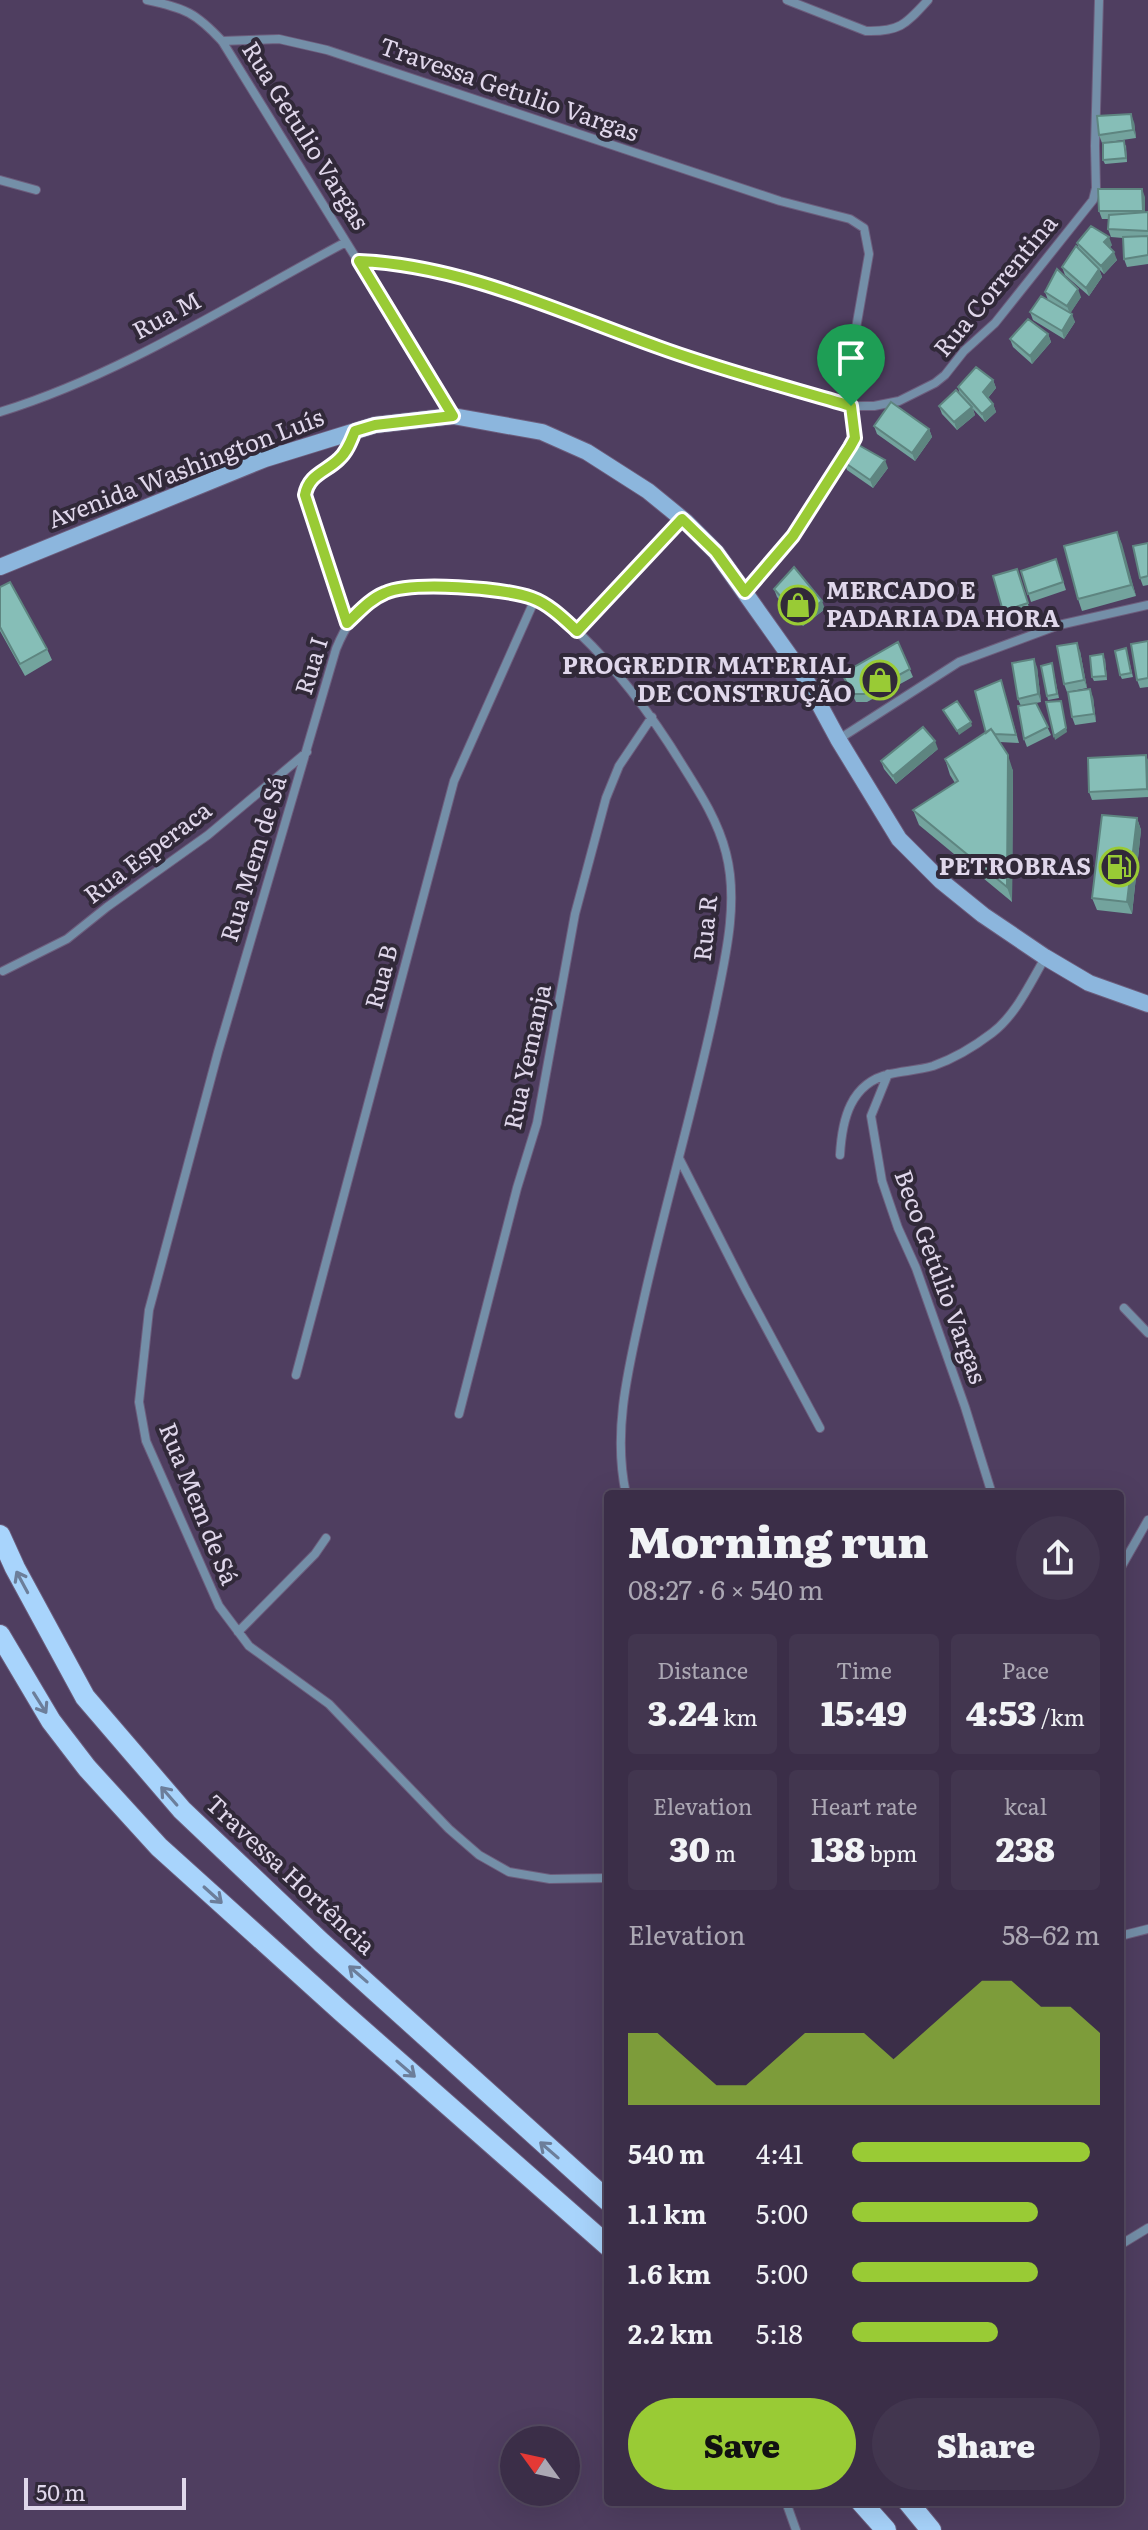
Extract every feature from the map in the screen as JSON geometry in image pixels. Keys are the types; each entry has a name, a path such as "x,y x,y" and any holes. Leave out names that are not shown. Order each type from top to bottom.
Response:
{"main road":[{"name":"Avenida Washington Luís","path":"0,567 265,459 375,425 453,416 542,432 587,452 648,491 716,552 804,676 899,839 941,881 983,915 1045,957 1089,983 1148,1004"},
{"name":"Travessa Hortência","path":"0,1535 85,1697 182,1810 321,1942 604,2197"},
{"path":"0,1635 51,1721 78,1757 159,1847 604,2242"},
{"path":"865,2506 886,2530"},
{"path":"911,2506 931,2530"}],"street":[{"name":"Rua Getulio Vargas","path":"147,0 186,9 222,41 453,416"},
{"path":"787,0 866,31 895,30 907,24 928,0"},
{"name":"Rua Correntina","path":"359,261 399,263 436,271 702,363 851,406 899,401 945,375 964,351 995,323 1093,200 1096,188 1099,0"},
{"name":"Travessa Getulio Vargas","path":"222,41 279,39 327,50 780,201 850,219 864,228 869,254 855,334 851,406 855,438 793,536 745,592"},
{"path":"0,180 36,190"},
{"name":"Rua M","path":"0,412 95,376 346,242"},
{"path":"347,623 305,495 313,477 339,460 355,431"},
{"path":"577,631 682,519"},
{"name":"Rua I","path":"308,752 336,649 347,623 372,600 388,591 469,587 535,599 562,616 625,679 652,717"},
{"name":"Rua B","path":"296,1375 454,781 535,599"},
{"path":"838,739 959,662 1059,625 1148,605"},
{"name":"Rua R","path":"652,717 706,804 721,837 730,871 731,899 724,965 697,1093 679,1158"},
{"name":"Rua Yemanja","path":"459,1414 513,1203 537,1123 575,914 602,812 619,766 652,717"},
{"name":"Rua Esperaca","path":"1,971 67,939 208,835 308,752"},
{"name":"Rua Mem de Sá","path":"308,752 218,1052 149,1310 139,1402 146,1441 219,1606 249,1646 329,1704 449,1829 479,1855 509,1872 550,1879 604,1878"},
{"path":"840,1155 845,1115 862,1088 888,1074 933,1066 993,1032 1006,1020 1045,957"},
{"name":"Beco Getúlio Vargas","path":"888,1074 871,1116 882,1181 965,1407 991,1490"},
{"path":"679,1158 820,1428"},
{"path":"625,1490 620,1440 622,1409 660,1228 679,1158"},
{"path":"1124,1308 1148,1333"},
{"path":"1124,1562 1148,1520"},
{"path":"238,1632 315,1554 326,1538"},
{"path":"1124,1935 1148,1929"},
{"path":"1124,2243 1148,2228"},
{"path":"787,2506 796,2530"}],"building":[{"path":"1131,114 1133,130 1099,135 1097,116"},
{"path":"1124,141 1126,158 1103,160 1103,143"},
{"path":"1098,189 1142,189 1143,211 1099,211"},
{"path":"1148,212 1148,231 1108,229 1109,215"},
{"path":"1091,226 1109,237 1104,242 1114,252 1101,266 1077,243"},
{"path":"1148,236 1148,255 1124,259 1123,237"},
{"path":"1076,246 1099,269 1086,288 1062,267"},
{"path":"1057,269 1078,289 1067,306 1045,292"},
{"path":"1041,296 1072,314 1062,331 1030,312"},
{"path":"1028,319 1048,334 1030,356 1010,339"},
{"path":"976,367 993,380 983,392 993,404 982,414 958,387"},
{"path":"956,390 972,407 954,422 939,406"},
{"path":"891,402 929,429 912,453 874,426"},
{"path":"855,443 885,460 870,480 844,462"},
{"path":"1117,532 1131,585 1078,599 1064,546"},
{"path":"1148,543 1148,576 1140,578 1133,546"},
{"path":"1056,559 1063,582 1028,594 1021,571"},
{"path":"794,567 822,601 800,618 774,589"},
{"path":"1017,569 1028,603 1003,611 993,576"},
{"path":"10,582 47,649 20,664 0,627 0,587"},
{"path":"1148,641 1148,678 1137,680 1131,644"},
{"path":"898,642 910,669 864,694 853,694 842,674"},
{"path":"1077,643 1084,680 1064,684 1057,646"},
{"path":"1126,648 1131,673 1120,675 1115,651"},
{"path":"1103,654 1106,676 1092,677 1090,656"},
{"path":"1034,659 1038,694 1018,699 1012,663"},
{"path":"1052,663 1057,694 1047,696 1041,666"},
{"path":"1001,680 1016,735 995,734 991,729 986,733 975,691"},
{"path":"1090,689 1094,714 1072,717 1068,692"},
{"path":"957,701 971,722 957,731 943,710"},
{"path":"1061,701 1066,728 1054,736 1046,702"},
{"path":"1036,703 1048,727 1024,739 1018,706"},
{"path":"923,727 935,741 893,776 881,761"},
{"path":"991,729 1008,755 1007,887 913,810 958,781 945,759"},
{"path":"1146,755 1147,789 1089,792 1088,758"},
{"path":"1102,815 1137,818 1127,902 1092,898"}],"place":[{"name":"MERCADO E PADARIA DA HORA","path":"798,605"},
{"name":"PROGREDIR MATERIAL DE CONSTRUÇÃO","path":"880,680"},
{"name":"PETROBRAS","path":"1119,867"}],"route":[{"path":"359,261 399,263 436,271 702,363 851,406 855,438 850,447 793,536 745,592 716,552 682,519 577,631 562,616 535,599 469,587 388,591 372,600 347,623 305,495 313,477 339,460 355,431 375,425 453,416 359,261"}]}
